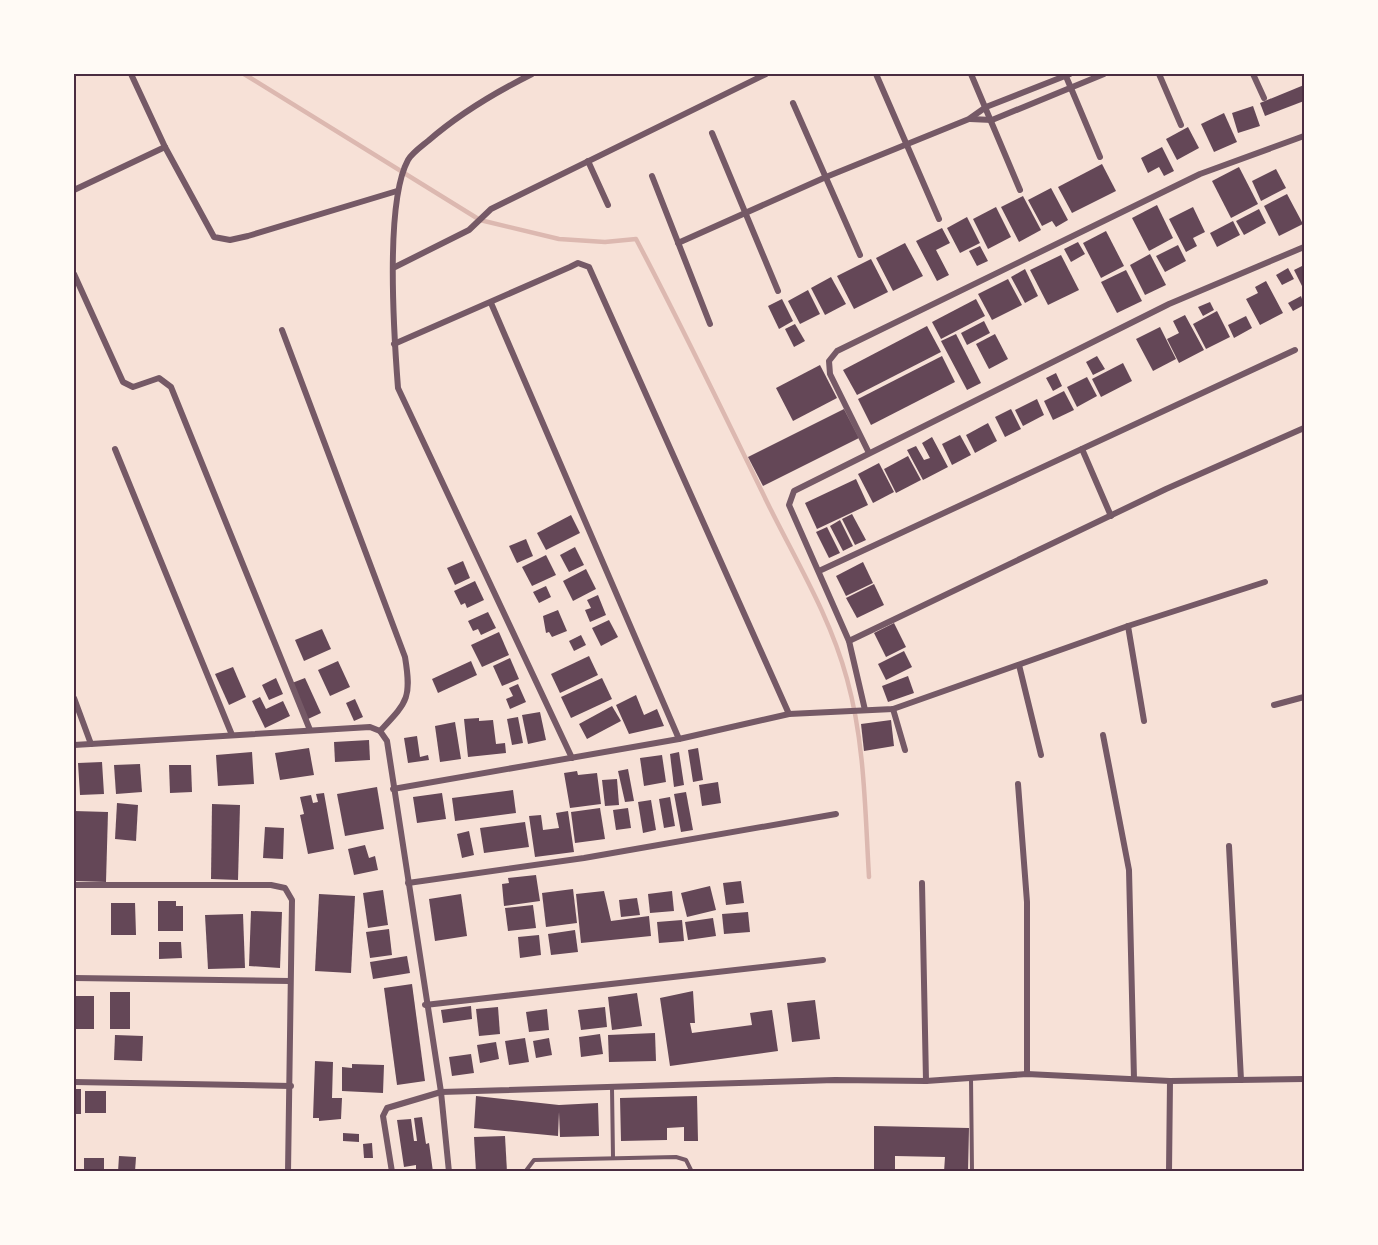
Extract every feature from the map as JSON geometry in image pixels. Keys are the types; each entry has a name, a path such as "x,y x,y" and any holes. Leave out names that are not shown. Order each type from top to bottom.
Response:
{"street":[{"path":"131,74 165,147 207,228 214,237 221,240 248,236 397,190"},
{"path":"532,74 480,102 449,123 409,158 397,190 394,344 398,388 572,758"},
{"path":"395,267 462,235 475,226 486,212 766,74"},
{"path":"876,74 939,219"},
{"path":"971,74 1020,190"},
{"path":"678,243 826,177 969,119 986,107 1067,74 1070,88 1100,157"},
{"path":"969,119 992,120 1104,74"},
{"path":"1159,74 1181,125"},
{"path":"1253,74 1264,98"},
{"path":"793,103 860,255"},
{"path":"712,133 778,291"},
{"path":"869,453 830,374 829,361 837,351 1200,174 1305,136"},
{"path":"74,190 165,147"},
{"path":"588,161 608,205"},
{"path":"652,176 710,324"},
{"path":"865,710 849,641 789,505 791,495 869,453 1170,304 1305,247"},
{"path":"394,344 578,263 589,267 789,714"},
{"path":"74,274 123,382 132,387 159,378 171,387 310,730"},
{"path":"491,303 679,739"},
{"path":"282,330 405,657 409,694 401,708 380,731"},
{"path":"819,571 1295,350"},
{"path":"849,641 1111,516 1305,428"},
{"path":"115,449 232,735"},
{"path":"1082,449 1111,516"},
{"path":"393,789 679,739 789,714 893,709 1128,626 1265,582"},
{"path":"1128,626 1144,721"},
{"path":"1019,665 1041,755"},
{"path":"1274,705 1305,697"},
{"path":"74,698 91,744"},
{"path":"893,709 905,750"},
{"path":"74,745 370,727 380,731 387,741 425,1005 441,1092 449,1172"},
{"path":"1103,735 1129,870 1134,1079"},
{"path":"1018,784 1027,902 1027,1074"},
{"path":"408,883 584,858 836,814"},
{"path":"1229,846 1241,1080"},
{"path":"922,883 926,1081"},
{"path":"74,885 271,885 285,888 292,900 288,1172"},
{"path":"425,1005 824,960"},
{"path":"74,978 290,981"},
{"path":"392,1172 383,1116 387,1108 441,1092 835,1080 926,1081 1027,1074 1170,1081 1305,1079"},
{"path":"1169,1172 1170,1081"},
{"path":"74,1082 291,1086"}],"lane":[{"path":"971,1078 972,1172"},
{"path":"612,1088 612,1157"},
{"path":"525,1172 534,1160 612,1157 676,1157 686,1160 692,1172"}],"building":[{"path":"1304,85 1304,101 1265,116 1260,103"},
{"path":"1253,106 1260,126 1238,133 1232,113"},
{"path":"1224,113 1237,142 1214,152 1201,124"},
{"path":"1188,127 1199,148 1177,160 1166,139"},
{"path":"1162,147 1174,171 1164,176 1159,167 1148,173 1141,158"},
{"path":"1102,164 1116,191 1072,213 1058,187"},
{"path":"1239,167 1258,204 1231,218 1212,181"},
{"path":"1276,169 1286,188 1261,201 1252,181"},
{"path":"1051,188 1068,220 1056,227 1052,221 1042,226 1028,200"},
{"path":"1287,194 1303,224 1279,236 1264,206"},
{"path":"1023,196 1041,230 1019,242 1001,207"},
{"path":"1157,205 1173,238 1149,251 1132,218"},
{"path":"996,207 1011,237 988,249 973,219"},
{"path":"1193,207 1205,232 1193,238 1197,246 1186,252 1169,219"},
{"path":"1259,209 1266,223 1244,235 1236,221"},
{"path":"967,217 980,243 960,253 947,228"},
{"path":"1233,221 1240,235 1217,247 1210,233"},
{"path":"942,228 950,243 936,250 949,275 937,281 916,241"},
{"path":"1106,231 1124,266 1101,278 1083,243"},
{"path":"1078,242 1085,254 1071,262 1064,249"},
{"path":"905,243 923,276 893,291 876,258"},
{"path":"1178,245 1186,261 1165,272 1156,256"},
{"path":"980,246 988,261 977,266 969,251"},
{"path":"1150,254 1166,285 1145,295 1130,265"},
{"path":"1061,255 1079,290 1048,305 1030,270"},
{"path":"871,259 888,292 854,309 837,276"},
{"path":"1304,265 1304,290 1294,270"},
{"path":"1288,268 1294,279 1282,285 1276,275"},
{"path":"1025,269 1038,296 1025,303 1011,277"},
{"path":"1126,270 1142,301 1117,313 1101,282"},
{"path":"831,277 846,304 825,315 811,288"},
{"path":"1008,279 1022,305 992,320 978,294"},
{"path":"1266,281 1283,313 1260,325 1246,299 1258,293 1255,287"},
{"path":"808,290 820,314 800,324 788,301"},
{"path":"1301,296 1304,305 1293,311 1288,303"},
{"path":"782,299 793,321 779,329 768,306"},
{"path":"976,299 985,316 941,339 932,322"},
{"path":"1210,302 1214,310 1203,316 1198,307"},
{"path":"1217,311 1230,337 1206,349 1193,324"},
{"path":"1185,315 1204,350 1179,363 1167,339 1179,333 1173,321"},
{"path":"1246,316 1252,328 1234,338 1228,325"},
{"path":"984,321 990,333 967,345 961,333"},
{"path":"795,324 805,341 794,347 785,329"},
{"path":"927,326 941,352 857,395 843,370"},
{"path":"1160,327 1176,359 1153,371 1136,339"},
{"path":"956,334 981,383 967,390 941,341"},
{"path":"995,334 1008,359 989,369 976,344"},
{"path":"942,356 955,382 871,425 858,399"},
{"path":"1097,356 1105,369 1093,375 1086,362"},
{"path":"1123,363 1132,381 1101,397 1092,379"},
{"path":"820,365 837,398 793,421 776,388"},
{"path":"1056,373 1062,386 1053,391 1046,378"},
{"path":"1087,377 1097,396 1077,407 1067,387"},
{"path":"1064,391 1074,410 1053,420 1044,401"},
{"path":"1037,399 1044,415 1023,426 1015,410"},
{"path":"844,409 859,438 763,486 748,457"},
{"path":"1011,409 1021,429 1005,437 995,417"},
{"path":"988,423 997,441 975,453 966,435"},
{"path":"960,435 971,455 952,465 942,444"},
{"path":"932,437 948,467 923,480 907,450 916,446 924,460 930,458 922,443"},
{"path":"908,456 921,480 896,493 884,469"},
{"path":"879,463 894,492 873,503 858,474"},
{"path":"856,479 868,505 817,529 805,503"},
{"path":"852,514 866,540 855,545 842,519"},
{"path":"571,515 580,533 546,550 537,533"},
{"path":"840,520 853,546 843,551 830,526"},
{"path":"827,527 840,553 829,558 816,532"},
{"path":"526,539 533,556 517,563 509,546"},
{"path":"575,547 584,565 569,572 560,555"},
{"path":"546,555 556,575 532,586 522,567"},
{"path":"463,561 470,578 455,585 447,568"},
{"path":"863,562 873,583 846,596 836,576"},
{"path":"586,569 596,589 573,601 563,581"},
{"path":"475,581 484,600 467,608 465,603 461,605 454,591"},
{"path":"874,584 884,605 857,618 846,598"},
{"path":"546,586 551,597 539,603 533,592"},
{"path":"598,595 606,615 590,622 585,610 591,608 587,600"},
{"path":"558,610 567,631 552,637 549,632 546,633 543,616"},
{"path":"488,612 496,628 481,635 478,629 473,631 468,621"},
{"path":"609,620 618,637 601,646 592,628"},
{"path":"894,623 906,647 886,657 874,633"},
{"path":"322,629 331,649 304,661 295,640"},
{"path":"499,632 509,655 482,667 471,645"},
{"path":"581,635 586,645 574,651 569,641"},
{"path":"904,651 912,667 886,680 878,664"},
{"path":"589,656 598,675 560,693 551,674"},
{"path":"510,658 519,679 502,686 493,666"},
{"path":"338,661 350,687 330,696 318,670"},
{"path":"471,661 477,675 438,693 432,679"},
{"path":"233,667 246,697 229,705 215,674"},
{"path":"908,676 914,693 888,702 882,686"},
{"path":"276,678 283,694 269,700 262,685"},
{"path":"305,678 321,713 308,719 292,683"},
{"path":"602,678 612,699 571,718 561,697"},
{"path":"518,684 526,702 510,709 506,699 513,696 509,688"},
{"path":"636,695 644,715 657,709 664,726 629,734 616,705"},
{"path":"260,697 266,709 283,701 290,716 265,728 252,701"},
{"path":"355,699 363,717 354,721 346,703"},
{"path":"612,706 621,721 587,739 579,724"},
{"path":"540,712 546,740 528,744 522,715"},
{"path":"518,717 523,743 512,745 507,719"},
{"path":"479,718 479,721 493,720 496,744 505,743 506,753 468,757 464,719"},
{"path":"891,720 894,746 864,751 861,724"},
{"path":"455,722 461,759 440,762 435,726"},
{"path":"417,736 420,757 428,755 429,760 408,763 404,738"},
{"path":"369,740 370,760 335,762 334,742"},
{"path":"309,748 314,775 280,780 275,753"},
{"path":"698,748 703,780 693,782 688,750"},
{"path":"252,752 254,784 218,786 216,755"},
{"path":"679,752 684,785 674,787 670,754"},
{"path":"662,755 666,782 644,786 640,758"},
{"path":"102,762 104,794 80,795 78,763"},
{"path":"140,764 142,792 116,794 114,765"},
{"path":"169,765 191,765 192,792 170,793"},
{"path":"628,769 634,801 625,802 618,771"},
{"path":"577,771 578,775 597,773 601,804 570,808 564,773"},
{"path":"617,779 619,805 605,806 602,780"},
{"path":"718,782 721,803 702,806 699,785"},
{"path":"377,787 384,829 345,836 337,794"},
{"path":"513,790 516,813 455,821 452,798"},
{"path":"686,792 693,830 681,832 674,794"},
{"path":"324,793 334,849 308,854 300,815 304,814 300,797 311,795 313,803 318,802 316,794"},
{"path":"442,793 446,819 417,823 413,797"},
{"path":"670,797 675,826 664,828 659,799"},
{"path":"651,800 656,830 643,833 638,802"},
{"path":"117,803 138,805 136,841 115,839"},
{"path":"212,804 240,805 238,880 211,879"},
{"path":"600,808 605,839 575,843 571,812"},
{"path":"628,808 631,828 616,830 613,810"},
{"path":"74,811 108,812 106,882 74,881"},
{"path":"568,811 574,852 535,857 529,816 541,815 543,830 559,828 556,813"},
{"path":"525,822 529,847 484,853 480,828"},
{"path":"265,827 284,828 283,859 263,858"},
{"path":"469,831 474,855 462,858 457,834"},
{"path":"365,845 369,858 375,856 378,870 354,875 348,849"},
{"path":"536,875 540,901 504,906 502,884 509,883 508,878"},
{"path":"741,881 744,903 726,905 723,883"},
{"path":"710,886 716,910 687,917 681,893"},
{"path":"573,889 577,923 546,927 542,893"},
{"path":"383,890 388,925 368,928 363,893"},
{"path":"604,891 611,921 649,916 651,936 581,943 576,894"},
{"path":"672,891 674,911 650,913 648,894"},
{"path":"319,894 355,896 351,973 315,971"},
{"path":"461,894 467,936 435,941 429,899"},
{"path":"637,898 640,915 621,917 619,900"},
{"path":"158,901 176,901 176,906 183,906 183,931 158,931"},
{"path":"111,903 135,903 136,935 111,935"},
{"path":"533,905 536,928 508,931 505,908"},
{"path":"251,911 282,912 280,968 249,966"},
{"path":"748,912 750,932 724,934 722,914"},
{"path":"243,914 245,968 208,969 205,915"},
{"path":"713,918 716,936 688,940 685,922"},
{"path":"682,920 684,941 659,943 657,922"},
{"path":"389,929 392,955 370,958 366,932"},
{"path":"575,930 578,952 551,955 548,934"},
{"path":"539,935 541,955 520,958 518,937"},
{"path":"159,942 181,942 182,958 159,959"},
{"path":"407,956 410,973 373,979 370,962"},
{"path":"412,984 425,1081 397,1085 384,988"},
{"path":"693,991 695,1023 690,1023 692,1033 752,1025 750,1013 772,1010 778,1051 670,1066 660,998"},
{"path":"110,992 130,992 130,1029 110,1029"},
{"path":"637,993 642,1026 612,1030 608,997"},
{"path":"74,996 94,996 94,1029 74,1029"},
{"path":"815,1000 820,1039 792,1042 787,1003"},
{"path":"471,1006 472,1019 443,1023 441,1010"},
{"path":"498,1007 500,1034 479,1036 476,1009"},
{"path":"605,1007 607,1027 581,1030 578,1010"},
{"path":"547,1009 549,1030 529,1032 526,1012"},
{"path":"655,1033 656,1061 609,1062 608,1035"},
{"path":"600,1034 603,1054 581,1057 579,1037"},
{"path":"115,1035 143,1036 142,1061 114,1060"},
{"path":"525,1038 529,1062 509,1065 505,1041"},
{"path":"549,1038 552,1055 536,1058 533,1041"},
{"path":"496,1042 499,1059 480,1063 477,1045"},
{"path":"471,1054 474,1073 452,1076 449,1057"},
{"path":"315,1061 333,1062 332,1098 342,1098 341,1119 319,1121 319,1118 313,1118"},
{"path":"352,1064 384,1065 383,1093 342,1091 342,1067 352,1068"},
{"path":"74,1089 81,1089 81,1114 74,1114"},
{"path":"85,1091 106,1091 106,1113 85,1113"},
{"path":"476,1096 559,1105 598,1103 599,1136 560,1137 559,1112 558,1136 474,1128"},
{"path":"697,1096 698,1141 684,1141 684,1127 667,1128 667,1140 621,1141 620,1098"},
{"path":"422,1117 433,1172 416,1172 416,1165 404,1167 397,1120 411,1119 414,1141 417,1141 414,1118"},
{"path":"874,1126 969,1128 968,1172 944,1172 945,1157 895,1156 895,1172 874,1172"},
{"path":"343,1133 359,1134 359,1142 343,1141"},
{"path":"505,1136 507,1172 476,1172 474,1137"},
{"path":"372,1143 373,1158 364,1158 363,1144"},
{"path":"119,1156 136,1157 135,1172 118,1172"},
{"path":"84,1158 104,1158 104,1172 84,1172"}],"waterway":[{"path":"244,74 480,220 559,239 605,242 636,239 812,589 840,656 853,703 861,753 869,877"}]}
